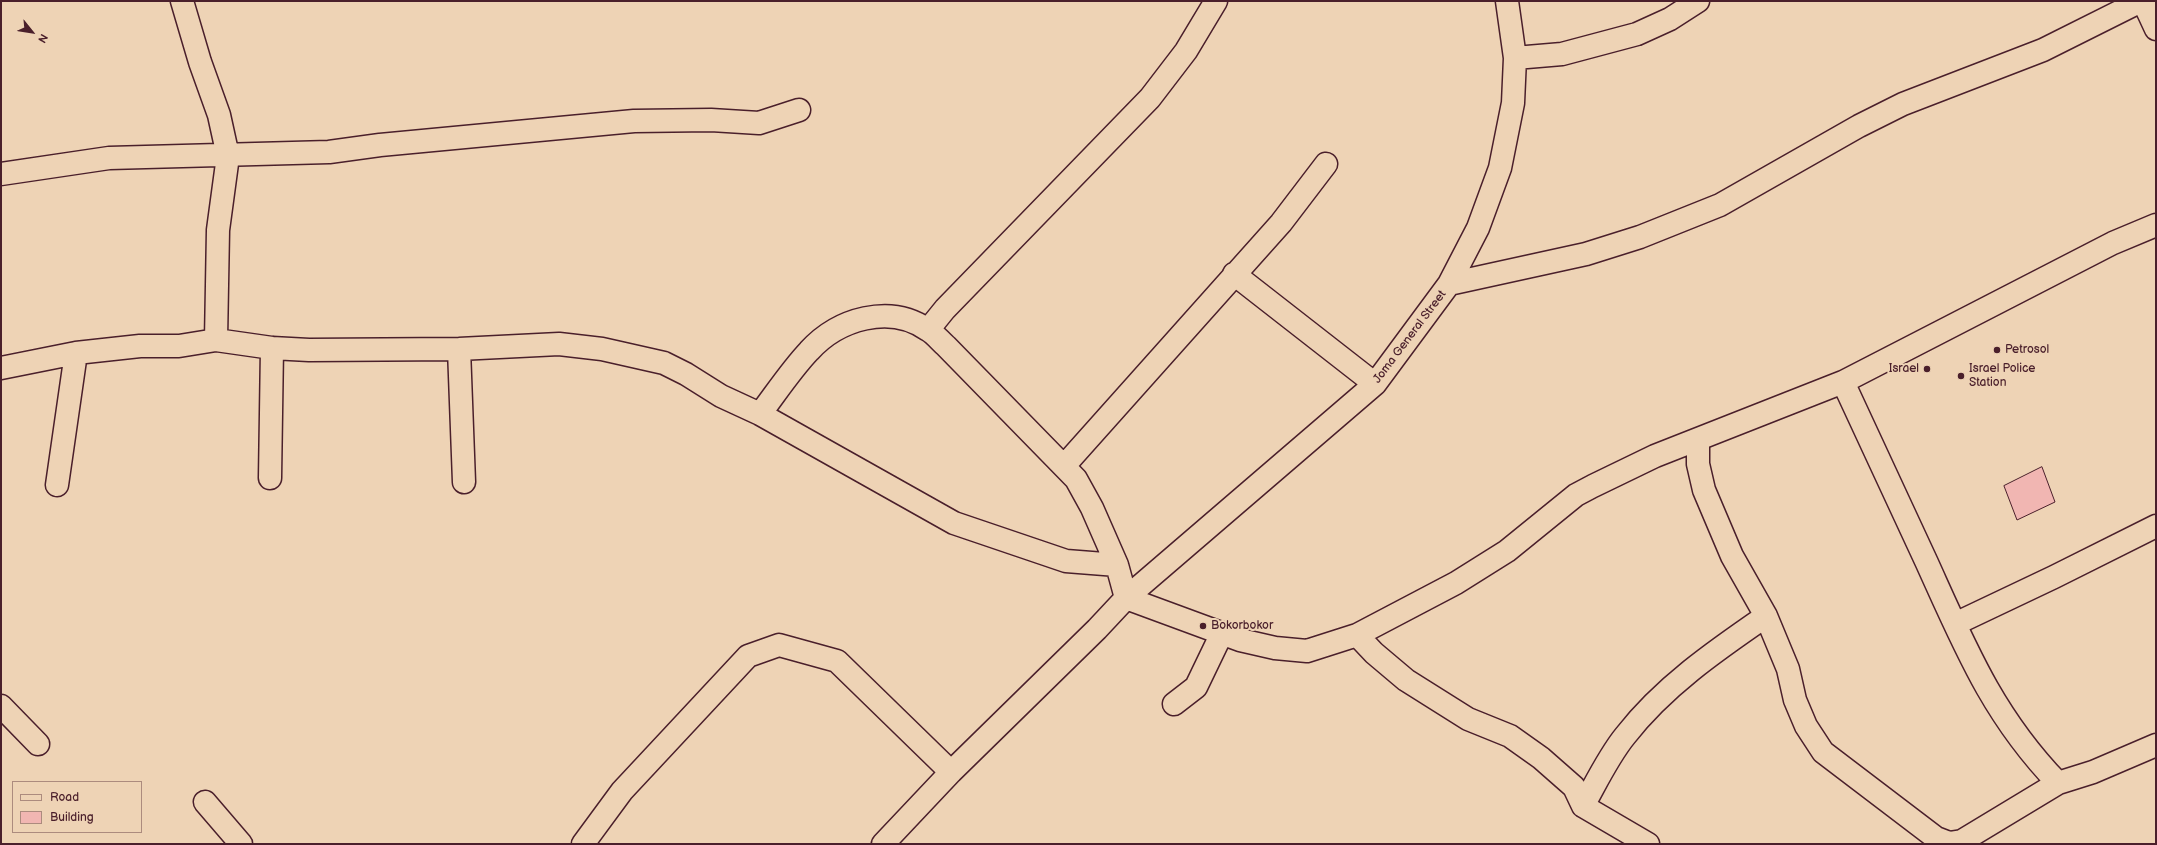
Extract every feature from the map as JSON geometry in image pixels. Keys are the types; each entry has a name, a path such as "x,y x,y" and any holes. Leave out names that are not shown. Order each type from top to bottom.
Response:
{"street":[{"path":"182,1 200,62 218,115 228,156 218,230 216,340"},
{"path":"928,330 945,309 1150,98 1186,51 1216,1"},
{"name":"Joma General Street","path":"883,844 951,772 1097,629 1126,598 1376,384 1449,284 1478,228 1500,168 1514,103 1515,58 1507,1"},
{"path":"1515,58 1562,54 1637,34 1670,19 1698,1"},
{"path":"1449,284 1586,254 1640,237 1720,205 1859,126 1903,104 2043,50 2142,1 2156,29"},
{"path":"1,174 109,158 228,156 329,152 380,145 634,121 711,120 759,123 799,110"},
{"path":"1064,466 1281,223 1326,164"},
{"path":"760,414 809,350 838,327 864,318 888,316 910,320 928,330 1064,466 1084,490 1117,565 1126,598 1240,640 1275,648 1307,651 1357,635 1474,572 1507,551 1576,495 1656,456 1698,441 1843,382 2113,243 2156,225"},
{"path":"1234,274 1376,384"},
{"path":"1,368 76,353 140,346 179,346 216,340 272,348 317,350 459,349 560,344 602,349 664,364 686,374 721,396 760,414 954,524 1066,561 1117,565"},
{"path":"270,478 272,348"},
{"path":"459,349 464,482"},
{"path":"57,485 76,353"},
{"path":"1843,382 1977,672 2010,726 2023,744 2058,783"},
{"path":"1698,441 1698,464 1704,490 1732,556 1766,616 1788,669 1795,700 1806,726 1823,752 1936,838 1949,843 1962,840 2058,783 2093,772 2156,745"},
{"path":"1955,624 2156,526"},
{"path":"1583,806 1624,736 1644,715 1672,687 1701,662 1766,616"},
{"path":"1174,704 1196,687 1222,633"},
{"path":"1357,635 1374,653 1406,680 1468,719 1510,736 1541,758 1574,787 1583,806 1648,844"},
{"path":"583,844 622,791 748,656 779,645 838,661 951,772"},
{"path":"1,706 38,744"},
{"path":"205,802 241,844"}],"building":[{"path":"2042,467 2055,502 2017,520 2004,486"}],"place":[{"name":"Petrosol","path":"1997,350"},
{"name":"Israel","path":"1927,369"},
{"name":"Israel Police Station","path":"1961,376"},
{"name":"Bokorbokor","path":"1203,626"}]}
